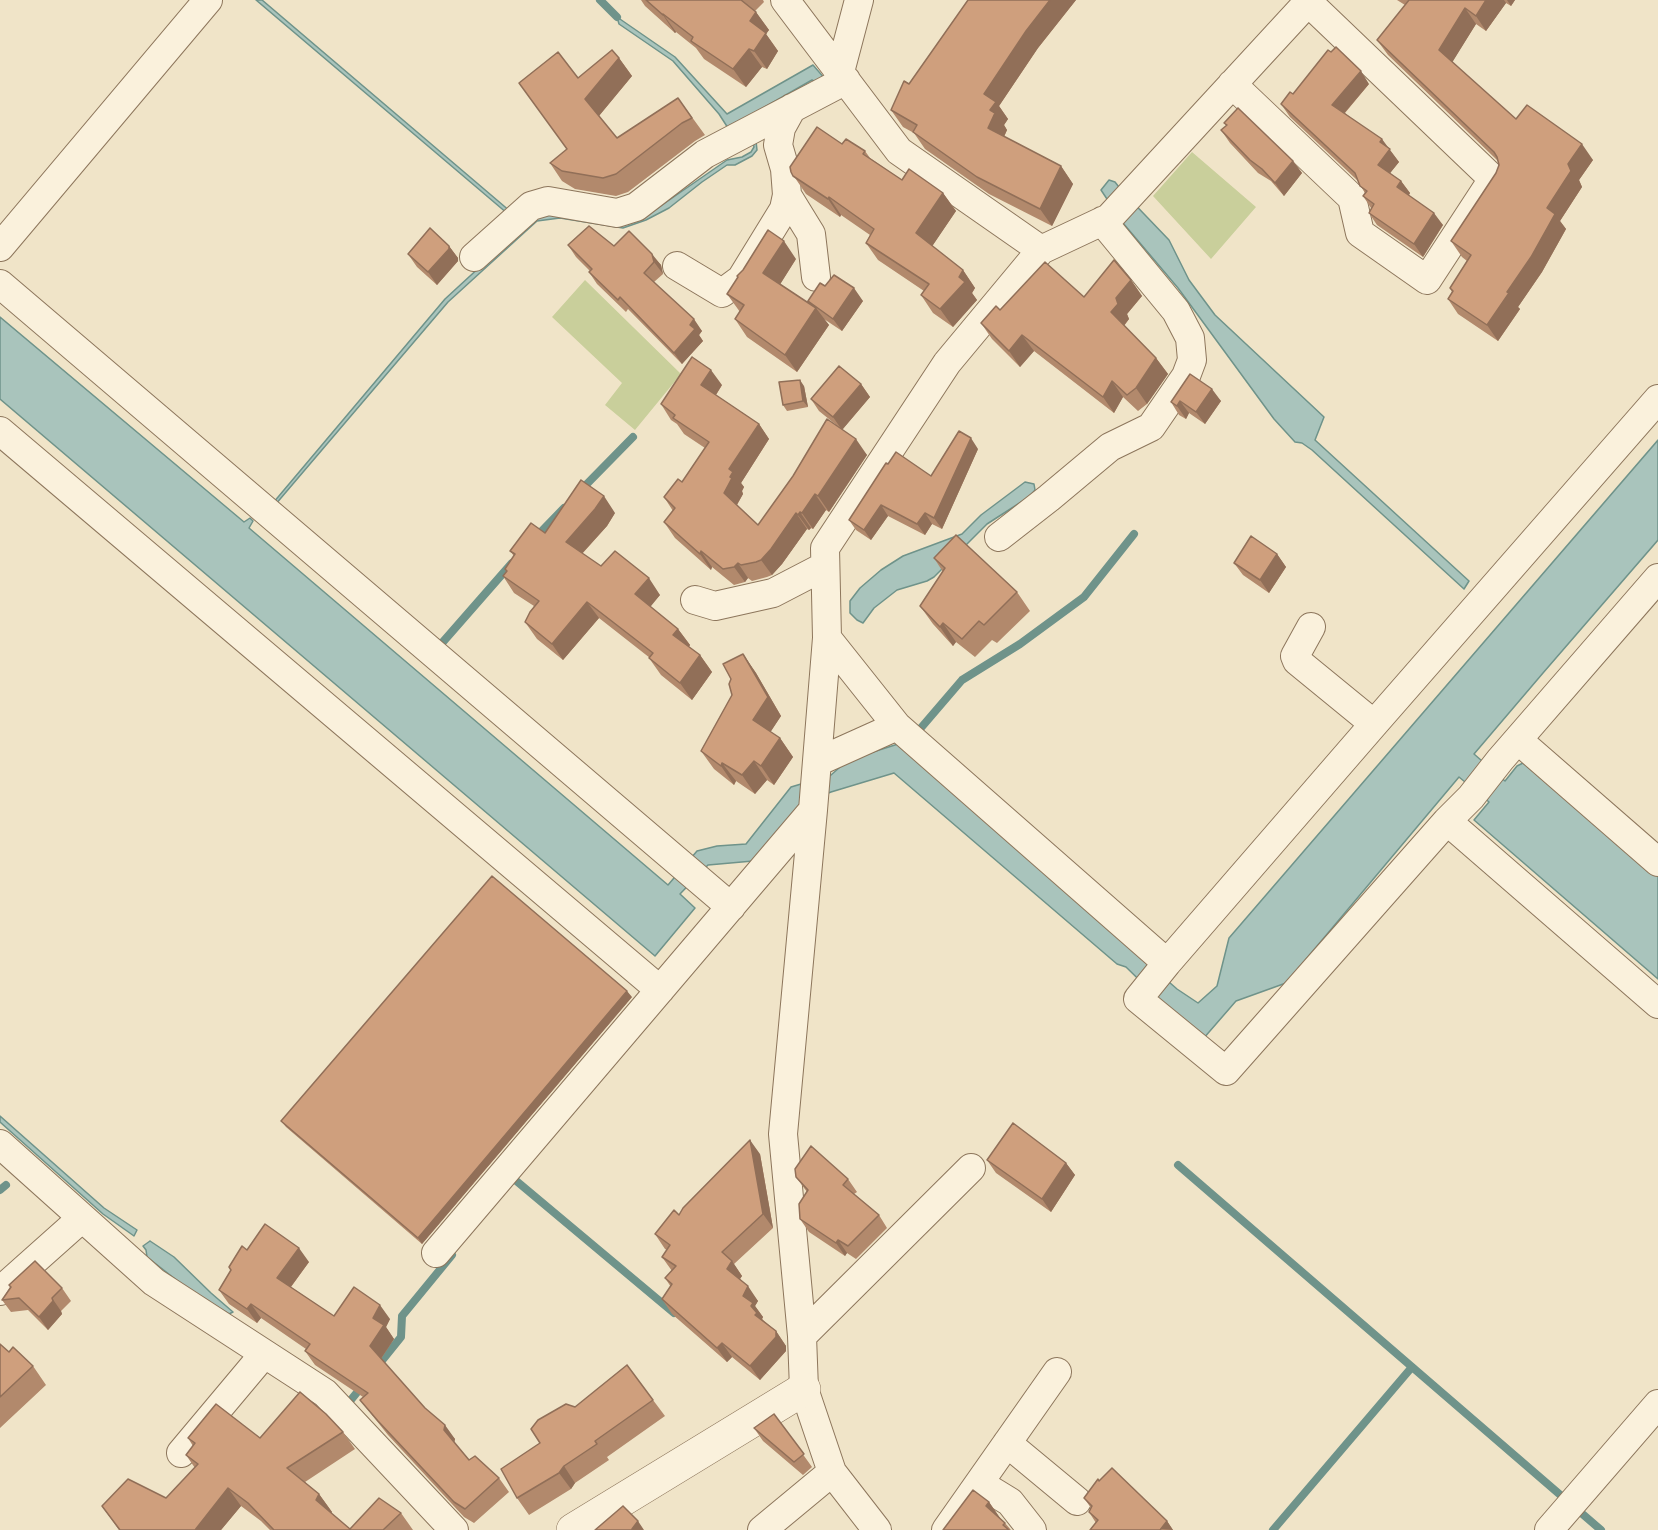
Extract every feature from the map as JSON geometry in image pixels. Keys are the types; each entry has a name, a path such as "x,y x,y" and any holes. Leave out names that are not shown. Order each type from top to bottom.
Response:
{"street":[{"path":"0,247 208,0"},
{"path":"785,0 899,151 1041,250"},
{"path":"474,257 531,206 548,201 617,213 636,207 705,154 792,108 843,76 859,0"},
{"path":"877,1530 832,1472 804,1389 802,1336 783,1134 827,638 825,548 947,363 1041,250 1110,218 1232,84 1309,1 1493,179 1427,280 1360,233 1352,198 1232,84"},
{"path":"677,266 722,293 741,279 784,209 787,195 785,169 778,145 781,128 792,108"},
{"path":"787,195 811,234 816,277"},
{"path":"999,537 1110,447 1151,427 1186,376 1192,360 1190,338 1176,311 1102,221"},
{"path":"0,284 731,907"},
{"path":"1658,399 1138,999 1226,1071 1447,821 1471,797 1658,578"},
{"path":"0,430 660,990"},
{"path":"694,600 716,606 773,593 825,566"},
{"path":"1311,627 1294,656 1374,724"},
{"path":"827,638 897,726 1167,963"},
{"path":"817,762 897,726"},
{"path":"1509,750 1658,862"},
{"path":"436,1253 813,810"},
{"path":"1447,821 1658,1004"},
{"path":"4,1159 82,1218 154,1282 325,1393 454,1530"},
{"path":"802,1336 971,1168"},
{"path":"0,1291 82,1218"},
{"path":"181,1453 264,1354"},
{"path":"946,1530 1057,1372"},
{"path":"573,1530 804,1389"},
{"path":"1549,1530 1658,1404"},
{"path":"1007,1443 1077,1502"},
{"path":"762,1530 832,1472"},
{"path":"979,1483 1010,1502 1032,1530"}],"green space":[{"path":"1192,152 1256,207 1211,259 1153,196"},
{"path":"585,280 681,374 635,430 605,405 622,383 552,317"}],"water":[{"path":"256,0 262,0 511,212 508,214"},
{"path":"617,17 675,57 727,114 813,65 826,80 818,83 812,80 728,128 719,114 673,61 619,24"},
{"path":"756,141 757,150 752,156 735,165 727,165 669,208 646,220 623,228 560,218 537,221 448,302 275,505 273,503 445,299 533,218 547,215 649,214 727,160 742,157 751,152 754,147 753,143"},
{"path":"1109,180 1115,182 1169,240 1189,280 1215,315 1324,417 1315,440 1469,581 1464,589 1312,450 1302,443 1295,442 1274,419 1178,288 1123,223 1101,190"},
{"path":"0,317 244,522 250,518 253,521 249,528 668,885 697,851 717,846 746,844 791,787 831,775 848,760 898,744 1177,989 1198,1003 1217,986 1229,938 1658,440 1658,540 1474,754 1505,781 1517,766 1523,763 1658,875 1658,979 1474,820 1489,802 1459,777 1286,983 1236,1001 1203,1039 1126,967 1117,964 894,773 803,803 753,861 708,865 680,894 695,908 655,956 0,399"},
{"path":"1025,482 1034,484 1035,490 1029,497 987,524 934,577 897,590 874,608 863,623 850,613 850,601 860,588 881,570 903,556 962,534 981,515"},
{"path":"0,1116 104,1208 137,1230 134,1236 103,1214 0,1122"},
{"path":"150,1241 174,1257 233,1312 229,1314 197,1296 147,1257 143,1246"}],"building":[{"path":"646,0 741,0 756,12 750,21 766,33 754,51 749,49 733,69 691,41 693,37"},
{"path":"968,0 1050,0 1026,31 984,94 996,102 990,110 995,113 988,128 1061,166 1040,209 977,177 913,132 917,125 891,110 904,81 909,84"},
{"path":"1409,0 1486,0 1476,16 1465,8 1439,50 1516,119 1527,105 1582,144 1568,164 1571,171 1547,208 1555,214 1531,257 1507,292 1509,293 1487,325 1448,299 1453,291 1450,288 1471,255 1451,241 1499,165 1494,152 1377,40"},
{"path":"1336,47 1361,71 1332,105 1382,139 1380,142 1390,149 1378,165 1401,181 1397,187 1434,213 1414,244 1369,213 1374,204 1363,196 1367,191 1360,186 1355,173 1281,104 1290,92 1293,94 1328,50 1331,52"},
{"path":"612,50 619,58 585,99 617,138 678,98 692,118 682,123 616,174 603,178 562,171 550,163 567,149 519,83 558,52 578,78"},
{"path":"1238,108 1293,161 1275,183 1221,130 1227,125 1224,123"},
{"path":"817,127 842,144 846,139 865,151 863,154 902,180 909,169 943,193 916,233 963,270 959,277 965,282 940,309 921,295 929,284 866,243 874,229 829,197 828,199 793,176 790,167"},
{"path":"589,226 614,246 629,231 652,254 654,262 644,273 694,319 690,325 695,329 674,353 620,297 618,300 589,272 592,269 568,245"},
{"path":"430,228 449,246 449,249 428,272 408,254"},
{"path":"768,230 784,241 763,273 816,308 785,355 735,319 744,305 727,294"},
{"path":"1114,260 1131,280 1116,298 1118,304 1111,312 1156,358 1136,388 1127,395 1112,381 1103,397 1022,335 1009,351 981,323 996,306 1000,310 1045,262 1084,297"},
{"path":"834,275 854,288 833,319 808,301 820,283 825,286"},
{"path":"692,357 711,370 701,385 759,424 729,469 733,472 730,477 732,478 724,493 758,525 793,476 827,419 856,439 818,496 815,494 802,513 798,515 796,513 771,549 756,562 741,565 738,563 734,567 723,569 701,551 700,554 664,522 675,508 664,497 678,479 682,482 709,442 673,418 675,415 661,404"},
{"path":"839,366 861,384 833,417 811,399"},
{"path":"1190,374 1212,389 1196,412 1180,401 1177,406 1171,402"},
{"path":"800,380 803,401 783,405 779,382"},
{"path":"959,431 971,438 934,518 925,513 917,524 881,505 864,530 849,520 886,463 888,464 896,452 931,476"},
{"path":"581,480 604,496 566,542 601,566 615,551 649,578 635,594 678,629 673,635 700,655 680,683 649,658 653,653 587,602 552,644 525,622 539,601 503,576 515,554 510,551 531,523 545,533"},
{"path":"956,535 1017,592 984,625 979,621 962,639 943,623 940,627 920,606 945,568 934,558"},
{"path":"1251,536 1277,554 1260,580 1234,563"},
{"path":"743,654 768,697 753,720 780,738 761,766 754,761 742,775 722,763 721,766 701,751 732,695 729,684 731,679 723,664"},
{"path":"492,876 627,991 418,1238 281,1121"},
{"path":"1013,1123 1066,1163 1042,1199 987,1160"},
{"path":"750,1140 763,1214 722,1252 732,1261 727,1269 748,1286 743,1296 753,1303 751,1306 757,1313 755,1315 776,1331 776,1337 750,1366 722,1343 717,1348 662,1299 672,1284 665,1278 676,1266 662,1257 670,1245 655,1234 674,1210 679,1215 683,1208"},
{"path":"811,1146 848,1179 843,1185 879,1215 848,1246 838,1240 836,1243 800,1219 799,1204 808,1190 796,1177 795,1169"},
{"path":"265,1224 299,1248 277,1278 334,1316 354,1287 380,1305 373,1318 384,1325 370,1346 425,1408 445,1425 444,1430 469,1460 475,1456 499,1478 465,1509 454,1502 360,1400 368,1393 305,1351 310,1344 251,1304 247,1309 219,1290 242,1246 247,1250"},
{"path":"35,1261 62,1288 39,1317 19,1298 2,1300 11,1287 9,1285"},
{"path":"0,1344 9,1352 13,1347 33,1366 0,1397"},
{"path":"627,1365 653,1400 595,1441 597,1444 564,1466 559,1473 517,1498 501,1469 540,1443 531,1429 538,1420 566,1404 575,1407"},
{"path":"300,1392 343,1432 287,1468 319,1494 316,1500 350,1529 379,1498 401,1513 383,1530 274,1530 248,1503 228,1488 195,1530 120,1530 102,1506 128,1479 166,1498 198,1464 186,1455 195,1443 188,1438 216,1404 260,1438"},
{"path":"774,1414 804,1454 794,1462 754,1428"},
{"path":"1112,1468 1167,1521 1160,1530 1090,1530 1098,1520 1089,1512 1092,1506 1084,1498 1098,1479 1099,1481"},
{"path":"973,1490 989,1502 986,1506 1005,1523 1003,1525 1009,1530 943,1530"},
{"path":"623,1506 638,1521 633,1530 595,1530"}],"waterway":[{"path":"600,0 617,17"},
{"path":"579,492 633,437"},
{"path":"535,538 564,508"},
{"path":"920,729 962,680 1020,644 1084,597 1134,534"},
{"path":"442,643 512,563"},
{"path":"1178,1165 1601,1530"},
{"path":"514,1179 674,1313"},
{"path":"0,1190 6,1185"},
{"path":"376,1368 401,1337 402,1316 452,1255"},
{"path":"1273,1530 1412,1367"},
{"path":"346,1406 363,1385"}]}
